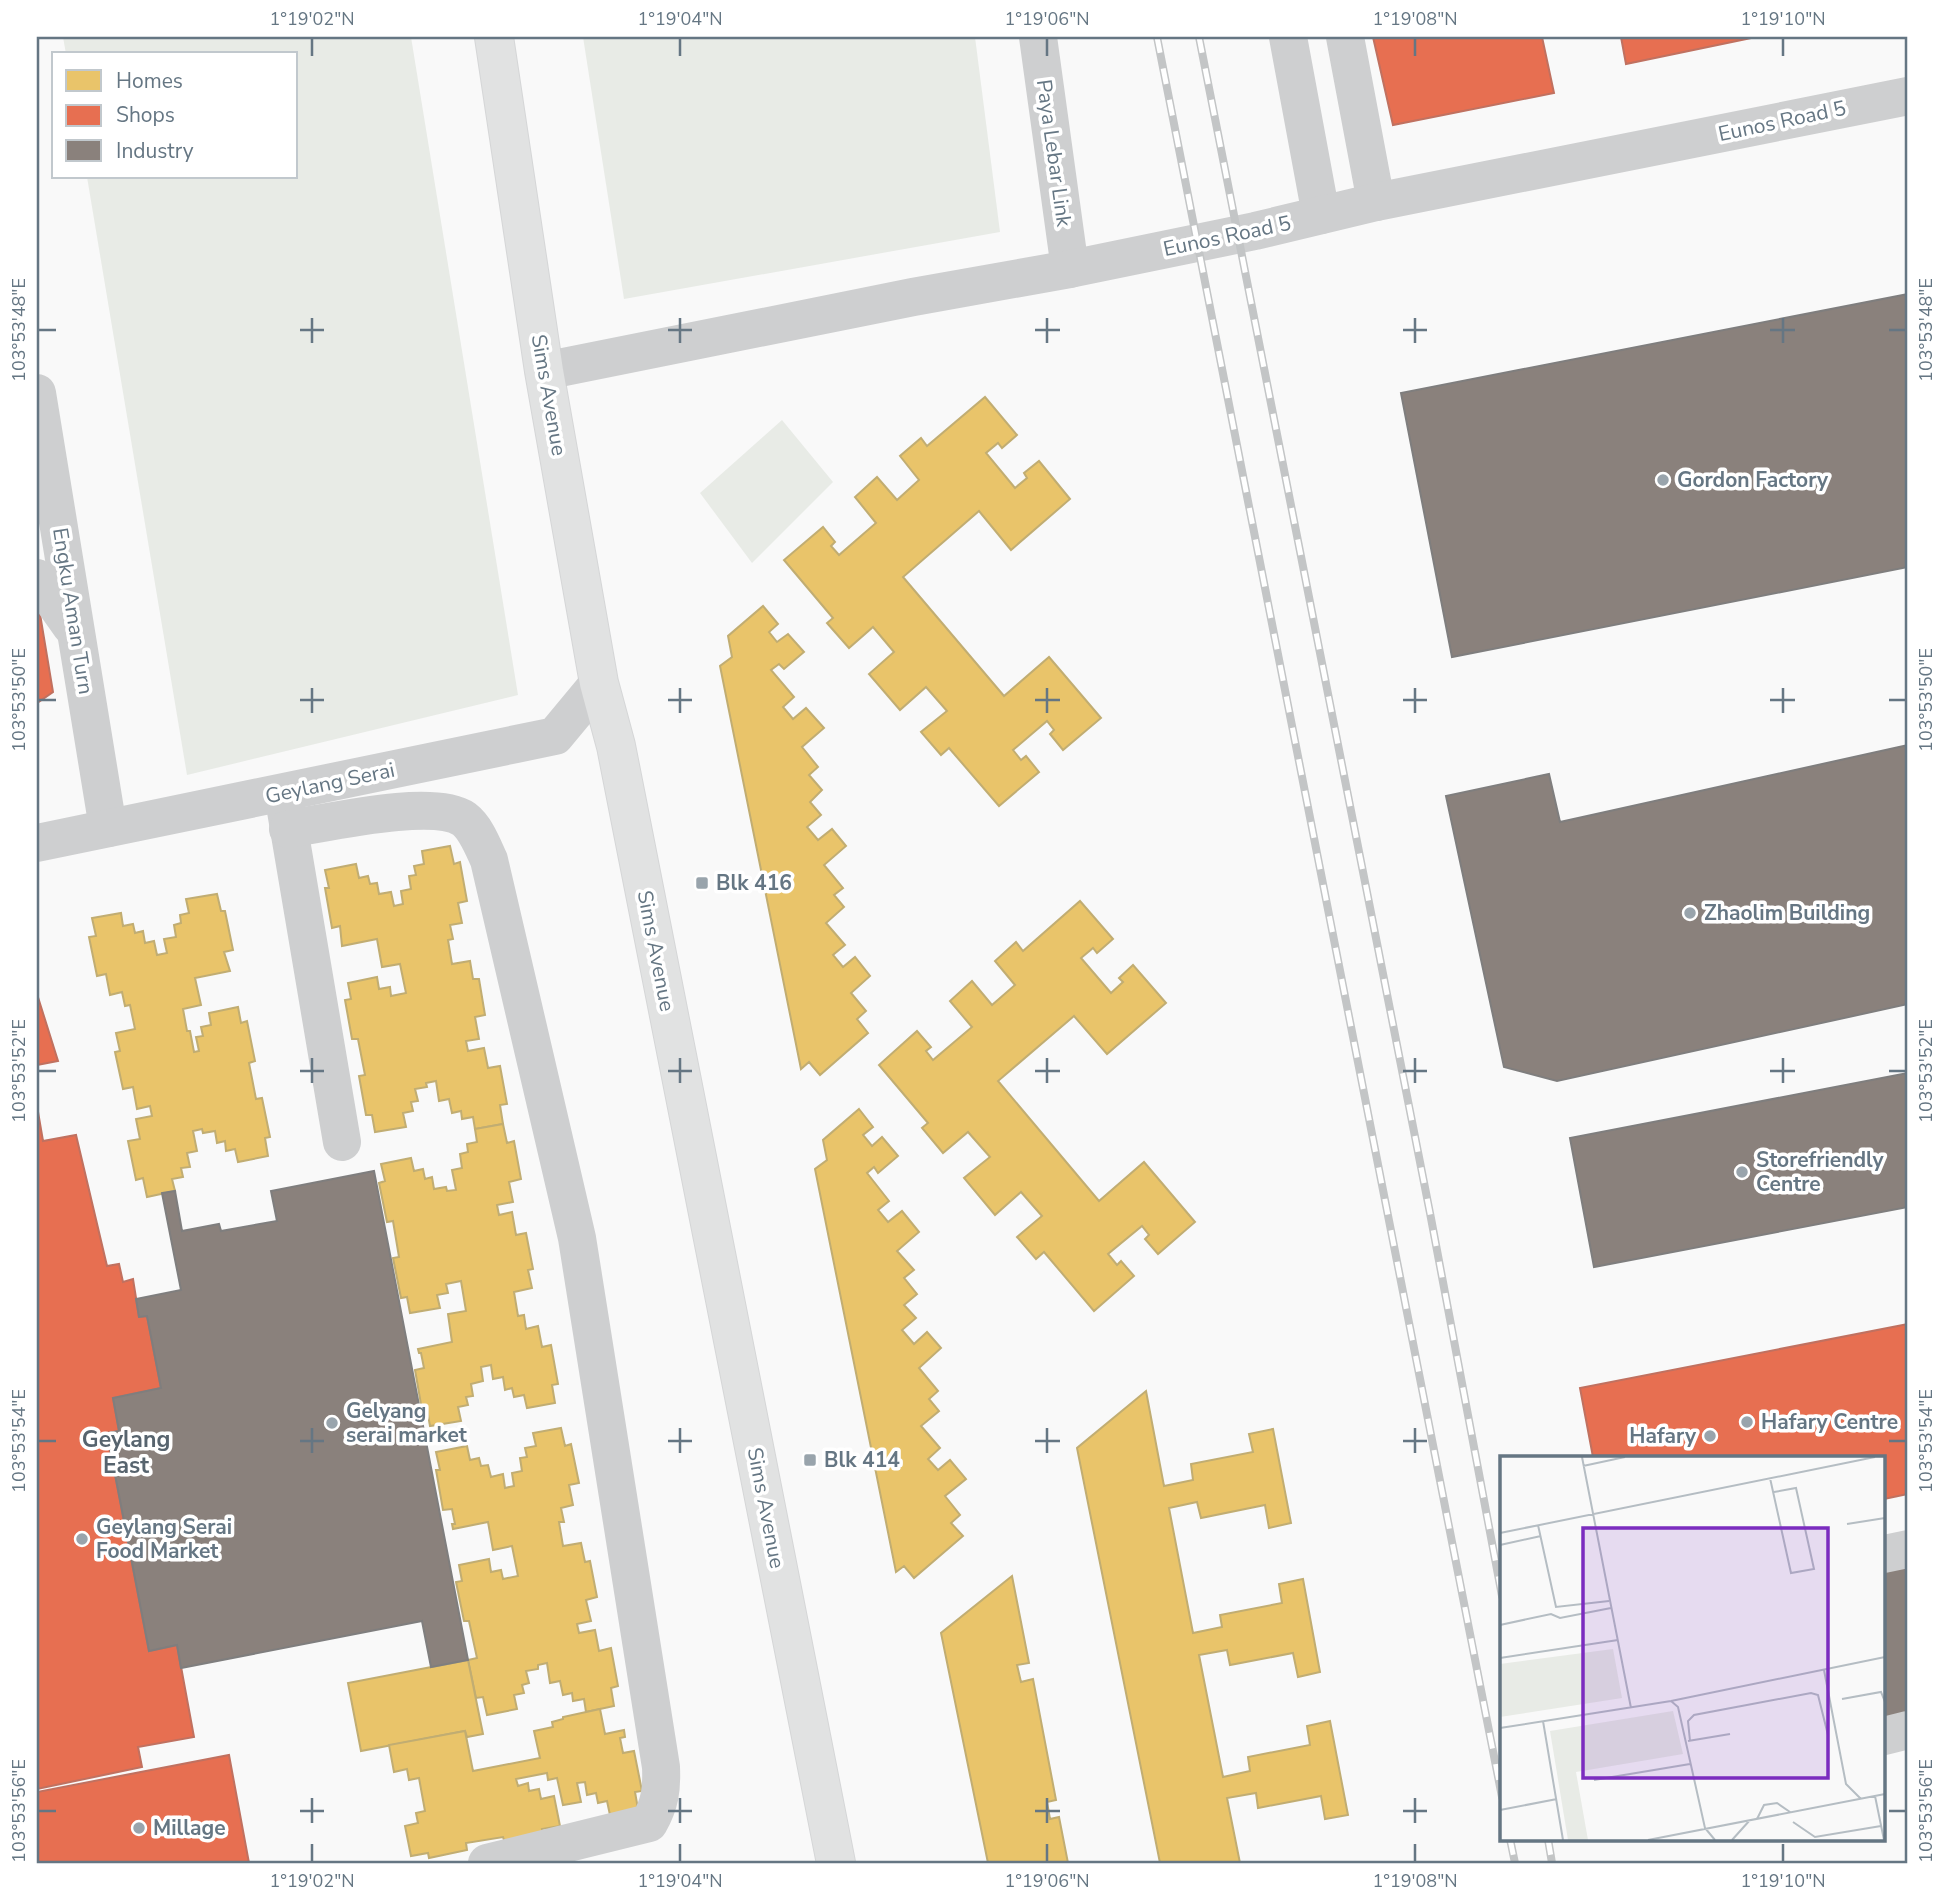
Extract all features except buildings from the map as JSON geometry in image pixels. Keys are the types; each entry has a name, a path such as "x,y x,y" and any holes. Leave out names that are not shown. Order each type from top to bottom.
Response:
{"main road":[{"name":"Sims Avenue","path":"494,37 544,371 598,683 619,758 836,1863"}],"street":[{"name":"Paya Lebar Link","path":"1038,37 1070,269"},
{"path":"1288,37 1321,215"},
{"path":"1345,37 1376,202"},
{"name":"Eunos Road 5","path":"544,371 913,297 1070,269 1376,202 1908,96"},
{"name":"Engku Aman Turn","path":"37,393 108,828"},
{"path":"37,578 76,633"},
{"name":"Geylang Serai","path":"37,844 108,828 286,811 555,736 598,683"},
{"path":"342,1142 286,811 442,810 465,820 489,860 577,1238 661,1767 662,1792 649,1823 486,1863"},
{"path":"1885,1554 1908,1549"},
{"path":"1885,1736 1908,1730"}],"shaded area":[{"path":"63,37 411,37 518,695 187,775 87,178 298,178 298,52 66,52"},
{"path":"583,37 975,37 1000,232 624,299"},
{"path":"782,420 833,482 752,563 700,493"}],"railway":[{"path":"1157,37 1500,1787"},
{"path":"1199,37 1430,1213 1500,1585"},
{"path":"1510,1840 1515,1863"},
{"path":"1548,1840 1552,1863"}],"place":[{"name":"Gordon Factory","path":"1663,480"},
{"name":"Blk 416","path":"702,883"},
{"name":"Zhaolim Building","path":"1690,913"},
{"name":"Storefriendly Centre","path":"1742,1172"},
{"name":"Hafary Centre","path":"1747,1422"},
{"name":"Gelyang serai market","path":"332,1423"},
{"name":"Hafary","path":"1710,1436"},
{"name":"Blk 414","path":"810,1460"},
{"name":"Geylang Serai Food Market","path":"82,1539"},
{"name":"Millage","path":"139,1828"}],"district":[{"name":"Geylang East","path":"126,1452"}]}
